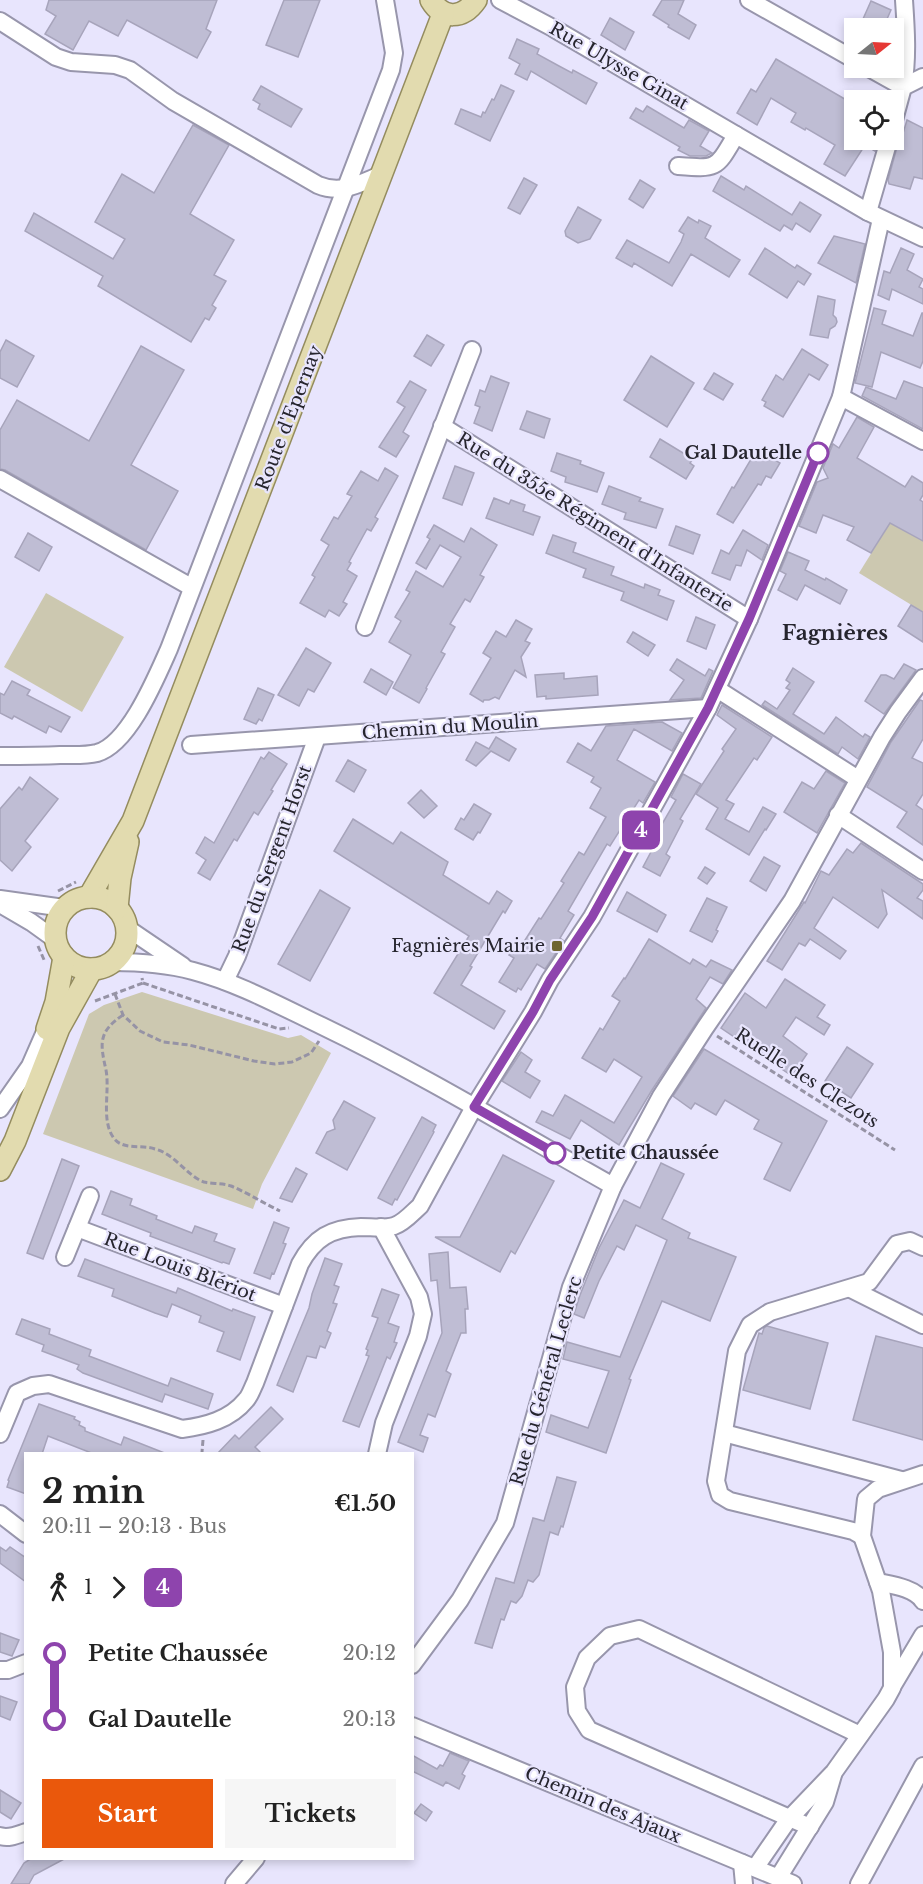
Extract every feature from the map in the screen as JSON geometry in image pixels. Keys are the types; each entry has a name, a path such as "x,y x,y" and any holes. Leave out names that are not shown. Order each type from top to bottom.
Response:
{"main road":[{"path":"437,7 450,15 465,11 476,0"},
{"name":"Route d'Epernay","path":"117,908 120,878 133,821 383,174 437,7"},
{"name":"Route d'Epernay","path":"83,889 133,821"},
{"path":"0,1153 56,1002 60,948 57,918 60,900 78,899 83,889 117,908 123,916 127,938 119,954 102,965 78,993 59,1028 15,1141 0,1170"},
{"path":"60,948 72,964 82,968 102,965"}],"street":[{"path":"0,756 79,755 97,753 110,747 136,715 155,680 169,650 191,587 391,70 394,53 385,0"},
{"name":"Rue Ulysse Ginat","path":"500,0 553,28 875,215 923,238"},
{"path":"749,0 844,54"},
{"path":"902,90 906,71 907,44 904,0"},
{"path":"0,21 64,60 115,65 130,70 173,100 330,190 345,188 383,174"},
{"path":"903,87 923,77"},
{"path":"886,78 903,87"},
{"path":"678,166 700,168 713,166 720,161 736,135"},
{"path":"0,1434 17,1394 33,1386 49,1384 182,1430 204,1426 222,1419 246,1400 255,1383 306,1251 314,1243 343,1229 395,1226 420,1206 474,1107 533,1012 550,980 592,917 708,708 749,619 846,381 887,150"},
{"name":"Rue du 355e Régiment d'Infanterie","path":"364,627 472,350"},
{"path":"841,397 923,441"},
{"name":"Rue du 355e Régiment d'Infanterie","path":"442,426 749,619"},
{"path":"0,479 191,587"},
{"name":"Rue du Général Leclerc","path":"414,1662 460,1600 505,1523 571,1287 613,1186 661,1096 792,901 858,779 898,712 923,678"},
{"path":"717,689 858,779"},
{"name":"Chemin du Moulin","path":"191,745 708,708"},
{"name":"Rue du Sergent Horst","path":"225,981 237,956 316,736"},
{"path":"838,815 923,871"},
{"path":"0,899 60,900"},
{"path":"0,904 31,922 60,948"},
{"path":"127,928 192,971"},
{"path":"102,965 144,963 192,971 225,981 355,1042 613,1186"},
{"path":"0,1109 30,1066 48,1025"},
{"path":"65,1257 90,1196"},
{"path":"377,1452 384,1423 418,1336 423,1314 419,1297 381,1227"},
{"name":"Rue Louis Blériot","path":"77,1228 284,1306"},
{"path":"862,1536 853,1531 730,1501 720,1495 716,1481 737,1351 750,1325 770,1312 869,1282 897,1244 910,1241 923,1247"},
{"path":"851,1289 923,1325"},
{"path":"724,1433 901,1480"},
{"path":"892,1688 892,1652 878,1582 862,1536 866,1499 878,1489 923,1474"},
{"path":"0,1514 24,1532"},
{"path":"878,1582 904,1588 921,1597 923,1601"},
{"path":"810,1827 589,1730 577,1710 575,1687 586,1658 610,1636 639,1629 860,1735"},
{"path":"744,1884 748,1865 834,1772 886,1699 923,1635"},
{"path":"0,1670 8,1670 24,1664"},
{"name":"Chemin des Ajaux","path":"414,1727 786,1881"},
{"path":"860,1884 923,1766"},
{"path":"786,1881 810,1827 825,1802 834,1772"},
{"path":"0,1836 14,1836 24,1833"},
{"path":"234,1884 254,1860"}],"path":[{"path":"60,900 83,889"},
{"path":"31,922 24,931 38,946 47,969"},
{"path":"143,983 144,963"},
{"path":"78,993 96,1001 143,983 279,1029 298,1027"},
{"path":"115,994 123,1015 140,1032 163,1042 189,1045 275,1065 292,1062 311,1053 320,1040"},
{"path":"123,1015 105,1030 101,1050 108,1081 107,1116 109,1129 114,1139 122,1145 155,1149 166,1153 204,1182 231,1186 280,1211"},
{"name":"Ruelle des Clezots","path":"705,1028 895,1150"}],"shaded area":[{"path":"890,523 923,541 923,612 859,573"},
{"path":"46,593 124,637 82,712 4,667"},
{"path":"142,992 288,1038 301,1035 331,1053 262,1184 253,1209 43,1134 89,1014 104,1005"}],"building":[{"path":"49,0 217,0 206,29 211,32 197,58 127,20 118,36 89,21 73,50 45,34 56,16 46,10"},
{"path":"284,0 320,0 298,57 266,45"},
{"path":"662,0 684,0 678,14 696,25 689,39 653,15"},
{"path":"871,1 891,10 887,18 863,18"},
{"path":"610,18 634,32 625,50 601,35"},
{"path":"517,39 539,49 537,54 572,73 573,70 597,83 586,104 531,71 527,80 515,74 520,64 509,58"},
{"path":"776,59 844,99 844,150 862,150 845,176 824,164 835,145 791,122 796,113 771,98 757,125 737,113 751,89 756,92"},
{"path":"501,85 514,91 490,141 455,124 461,109 481,117 492,99 494,100"},
{"path":"261,86 302,109 291,127 258,109 260,104 253,100"},
{"path":"647,106 684,128 689,120 709,131 700,146 712,153 706,156 690,156 678,150 680,147 630,118 636,108 643,112"},
{"path":"907,120 923,128 923,179 914,177 910,189 889,184 888,180 896,150 904,150 904,130"},
{"path":"193,125 229,145 190,214 234,240 214,275 226,281 212,305 216,308 209,320 205,318 191,342 98,286 103,276 25,231 34,213 113,259 125,239 95,222 122,174 154,193"},
{"path":"721,176 744,190 746,186 792,215 800,202 821,215 810,232 796,223 792,230 784,225 780,231 713,191"},
{"path":"524,178 537,185 520,214 508,208"},
{"path":"640,180 655,189 643,208 629,199"},
{"path":"578,207 601,220 590,239 578,243 566,236 565,231"},
{"path":"688,217 698,223 699,220 711,226 705,238 740,260 729,277 691,254 672,286 634,263 632,267 616,258 627,240 669,263 681,242 684,234 679,231"},
{"path":"834,236 865,244 856,283 818,263"},
{"path":"765,248 795,268 797,265 811,274 804,285 798,281 787,298 749,274"},
{"path":"901,248 914,254 907,270 923,279 919,287 923,289 923,304 892,289 889,300 878,295 884,271 890,273"},
{"path":"818,296 835,300 833,315 837,322 830,329 828,338 810,335"},
{"path":"874,308 886,311 882,324 913,336 923,313 923,361 920,368 881,352 872,387 855,383"},
{"path":"427,335 444,345 431,366 414,356"},
{"path":"6,340 34,356 17,387 0,378 0,352"},
{"path":"141,346 184,370 131,465 178,491 146,550 0,469 0,430 17,400 89,441"},
{"path":"802,349 828,365 819,380 809,374 783,417 764,406 766,402 762,400 776,375 783,380"},
{"path":"651,356 694,383 667,427 624,400"},
{"path":"714,373 733,384 723,400 704,389"},
{"path":"491,376 509,383 492,431 474,423 480,407 475,405 480,390 485,392"},
{"path":"410,381 426,390 403,432 409,436 396,457 379,447 405,407 397,402"},
{"path":"904,381 923,388 923,429 862,396 866,387 896,399"},
{"path":"527,411 550,419 544,438 520,429"},
{"path":"857,417 874,427 857,458 905,487 912,476 923,483 923,495 920,500 923,502 923,541 890,523 871,553 847,540 854,527 823,515 816,533 799,526 817,482 828,478 823,468 833,444 839,448"},
{"path":"660,439 693,459 690,463 694,466 686,479 650,457"},
{"path":"757,449 780,463 771,478 766,476 761,485 758,484 733,523 717,514"},
{"path":"557,453 581,461 580,464 604,473 597,492 565,482 566,477 551,471"},
{"path":"455,466 474,473 462,505 443,498"},
{"path":"385,468 398,476 375,517 378,519 371,531 367,529 349,562 351,563 347,570 357,576 343,602 347,604 339,616 329,610 325,617 300,603 329,545 321,540 334,517 338,519 352,496 347,494 361,471 378,481"},
{"path":"609,486 641,498 639,501 663,509 656,528 624,519 626,513 602,504"},
{"path":"494,498 509,504 511,500 525,505 523,511 540,517 533,535 486,518"},
{"path":"434,525 464,542 471,528 497,545 480,575 484,577 470,602 465,599 450,624 455,627 441,652 445,654 419,703 393,688 411,655 389,642 401,621 395,617 410,592 406,590 416,571 443,587 461,557 440,545 426,569 416,563 430,539 427,537"},
{"path":"676,526 700,535 693,554 669,545"},
{"path":"743,530 768,545 762,560 747,550 741,566 736,565 730,580 712,573 721,550 729,554"},
{"path":"28,533 52,547 39,571 15,557"},
{"path":"553,535 576,543 573,552 614,567 611,575 644,588 645,584 660,590 658,595 674,601 667,620 621,600 624,592 583,577 586,569 546,553"},
{"path":"788,552 809,561 805,570 825,580 826,578 847,590 840,604 805,585 797,600 778,590 786,574 780,571"},
{"path":"911,605 923,612 923,642 898,626"},
{"path":"696,617 715,625 706,649 687,641"},
{"path":"516,620 532,629 525,641 530,643 521,657 526,677 515,670 499,699 495,697 483,702 470,694 491,658 483,653 496,631 506,637"},
{"path":"633,632 655,645 648,656 627,642"},
{"path":"306,648 331,663 314,692 308,689 299,706 278,695"},
{"path":"677,659 705,676 709,669 713,671 701,698 670,700 684,680 670,670"},
{"path":"904,664 916,670 884,714 865,701 881,675 894,679"},
{"path":"793,668 814,682 793,714 824,734 836,717 863,737 865,734 870,737 858,759 842,747 838,754 762,705 765,701 777,709 790,690 786,688 790,683 786,680"},
{"path":"371,669 393,682 386,695 364,682"},
{"path":"564,673 564,679 597,676 598,695 546,699 546,696 537,697 535,675"},
{"path":"12,681 30,690 27,695 70,717 61,732 49,726 46,733 14,716 12,719 0,713 0,693 4,695"},
{"path":"258,688 274,695 262,721 259,719 256,724 244,719"},
{"path":"920,700 923,701 923,739 912,758 923,763 923,794 916,805 923,810 923,845 897,827 907,812 867,787 891,742"},
{"path":"722,705 772,737 757,760 754,758 726,800 734,804 725,819 749,832 763,807 776,814 749,855 706,829 718,808 696,794 736,729 717,715"},
{"path":"662,722 682,733 672,751 634,729 617,760 655,782 643,803 639,800 610,846 607,844 568,911 574,915 560,938 564,941 545,969 537,964 521,990 518,988 516,992 499,982 514,958 509,955 516,945 520,948 539,918 541,919 564,883 561,881 579,852 584,855 606,817 590,808 601,788 591,782 594,777 567,762 578,743 591,751 606,726"},
{"path":"496,737 516,749 509,761 491,751 476,766 466,760 476,742 489,749"},
{"path":"269,752 287,764 258,815 254,812 237,841 234,839 210,880 198,873 206,860 196,853 205,837 214,843 261,757 264,759"},
{"path":"348,760 366,770 354,792 336,781"},
{"path":"826,771 845,783 817,833 784,812 802,782 814,789"},
{"path":"683,774 701,784 680,819 683,821 666,854 670,857 660,876 643,867 661,833 658,831 676,800 671,797"},
{"path":"30,777 58,799 25,841 31,847 12,871 0,860 0,809 19,787 22,790"},
{"path":"421,790 437,806 424,818 408,803"},
{"path":"474,804 491,814 473,840 455,829 461,818 464,820"},
{"path":"353,819 393,844 401,832 448,862 443,875 489,904 497,891 512,901 505,913 503,911 461,985 505,1011 494,1029 434,993 469,936 334,851"},
{"path":"861,843 923,884 923,890 917,898 923,901 923,919 882,890 887,914 878,928 833,897 814,928 846,951 840,959 810,939 805,946 799,943 782,970 767,961 805,903 821,871 829,875 847,849 853,853"},
{"path":"764,857 780,866 766,891 750,881"},
{"path":"705,867 715,873 707,884 698,878"},
{"path":"320,890 350,908 310,981 278,964"},
{"path":"627,892 666,915 657,932 617,911"},
{"path":"707,898 727,907 712,942 690,931"},
{"path":"649,939 690,964 693,959 706,967 711,960 732,970 723,984 710,977 696,999 706,1008 619,1145 581,1120 570,1139 536,1122 542,1111 553,1116 565,1095 614,1123 642,1077 614,1059 606,1072 582,1058 600,1028 603,1030 620,1001 612,996"},
{"path":"785,979 825,1005 817,1017 830,1025 824,1035 796,1017 783,1036 807,1054 792,1076 721,1028 745,993 766,1008"},
{"path":"847,1047 873,1064 851,1098 825,1081"},
{"path":"704,1049 827,1121 790,1191 764,1179 782,1143 754,1129 759,1120 725,1100 716,1115 695,1103 691,1109 673,1096"},
{"path":"521,1052 532,1060 525,1072 540,1081 530,1098 502,1081"},
{"path":"344,1101 375,1118 347,1170 316,1153 327,1132 335,1129 333,1120"},
{"path":"422,1117 436,1125 434,1132 397,1200 395,1199 392,1205 378,1198"},
{"path":"503,1155 554,1181 515,1254 511,1251 500,1272 435,1237 460,1237"},
{"path":"62,1159 79,1166 43,1259 27,1253"},
{"path":"661,1163 684,1174 662,1219 690,1233 688,1238 736,1257 710,1321 662,1301 629,1379 631,1380 606,1453 546,1432 551,1415 588,1428 609,1371 563,1359 567,1342 620,1357 667,1240 636,1225 624,1250 617,1246 584,1318 574,1314 599,1248 624,1200 640,1208"},
{"path":"296,1168 307,1174 292,1202 280,1198"},
{"path":"111,1191 132,1199 130,1205 157,1216 156,1219 192,1233 195,1226 217,1234 214,1241 235,1249 229,1264 150,1236 151,1233 102,1214"},
{"path":"274,1222 289,1228 283,1243 286,1244 270,1279 254,1273"},
{"path":"448,1252 450,1288 466,1287 468,1309 465,1309 466,1333 461,1333 446,1371 451,1374 435,1417 428,1414 420,1435 428,1438 423,1452 398,1442 442,1333 437,1280 431,1281 429,1254"},
{"path":"325,1258 342,1264 334,1285 339,1287 333,1303 337,1304 327,1331 331,1333 325,1348 320,1346 316,1358 307,1356 293,1392 277,1385 309,1308"},
{"path":"85,1259 176,1293 178,1288 232,1311 233,1309 255,1317 240,1360 217,1351 224,1332 199,1322 201,1316 172,1304 167,1317 112,1296 114,1289 78,1276"},
{"path":"382,1289 399,1295 388,1323 399,1327 394,1342 397,1343 390,1359 387,1357 359,1427 343,1421 369,1356 366,1355 368,1350 366,1349 378,1318 372,1316"},
{"path":"22,1319 50,1329 49,1334 91,1350 89,1356 168,1386 171,1378 213,1394 208,1409 165,1394 162,1402 83,1373 77,1369 79,1365 42,1351 44,1345 16,1334"},
{"path":"767,1326 828,1343 810,1409 743,1390 759,1333 762,1334"},
{"path":"876,1336 923,1348 923,1440 853,1420"},
{"path":"39,1404 75,1417 74,1419 80,1422 79,1425 85,1428 85,1431 121,1445 124,1437 162,1452 89,1452 48,1436 43,1452 24,1452 24,1493 7,1487"},
{"path":"271,1407 283,1419 255,1447 260,1452 219,1452 235,1435 239,1439"},
{"path":"557,1477 576,1482 563,1527 561,1526 558,1535 550,1532 539,1575 533,1582 528,1580 522,1596 516,1603 511,1601 504,1620 501,1619 492,1648 475,1643 496,1578 514,1583 533,1518 544,1521"},
{"path":"0,1547 6,1551 10,1547 24,1557 24,1581 0,1563"},
{"path":"0,1633 19,1640 12,1656 0,1652"},
{"path":"0,1696 17,1702 10,1720 0,1716"},
{"path":"450,1753 469,1761 462,1774 465,1776 459,1789 446,1782 443,1786 414,1772 414,1756 437,1769 440,1765 443,1766"},
{"path":"0,1790 21,1803 11,1819 0,1812"},
{"path":"421,1804 432,1812 426,1821 414,1813"},
{"path":"29,1860 62,1860 34,1875 29,1884 11,1884 24,1863"}],"bus line":[{"name":"4","path":"555,1153 474,1107 533,1012 550,980 592,917 708,708 749,619 818,453"}],"place":[{"name":"Gal Dautelle","path":"818,453"},
{"name":"Fagnières Mairie","path":"557,946"},
{"name":"Petite Chaussée","path":"555,1153"}],"district":[{"name":"Fagnières","path":"835,633"}]}
